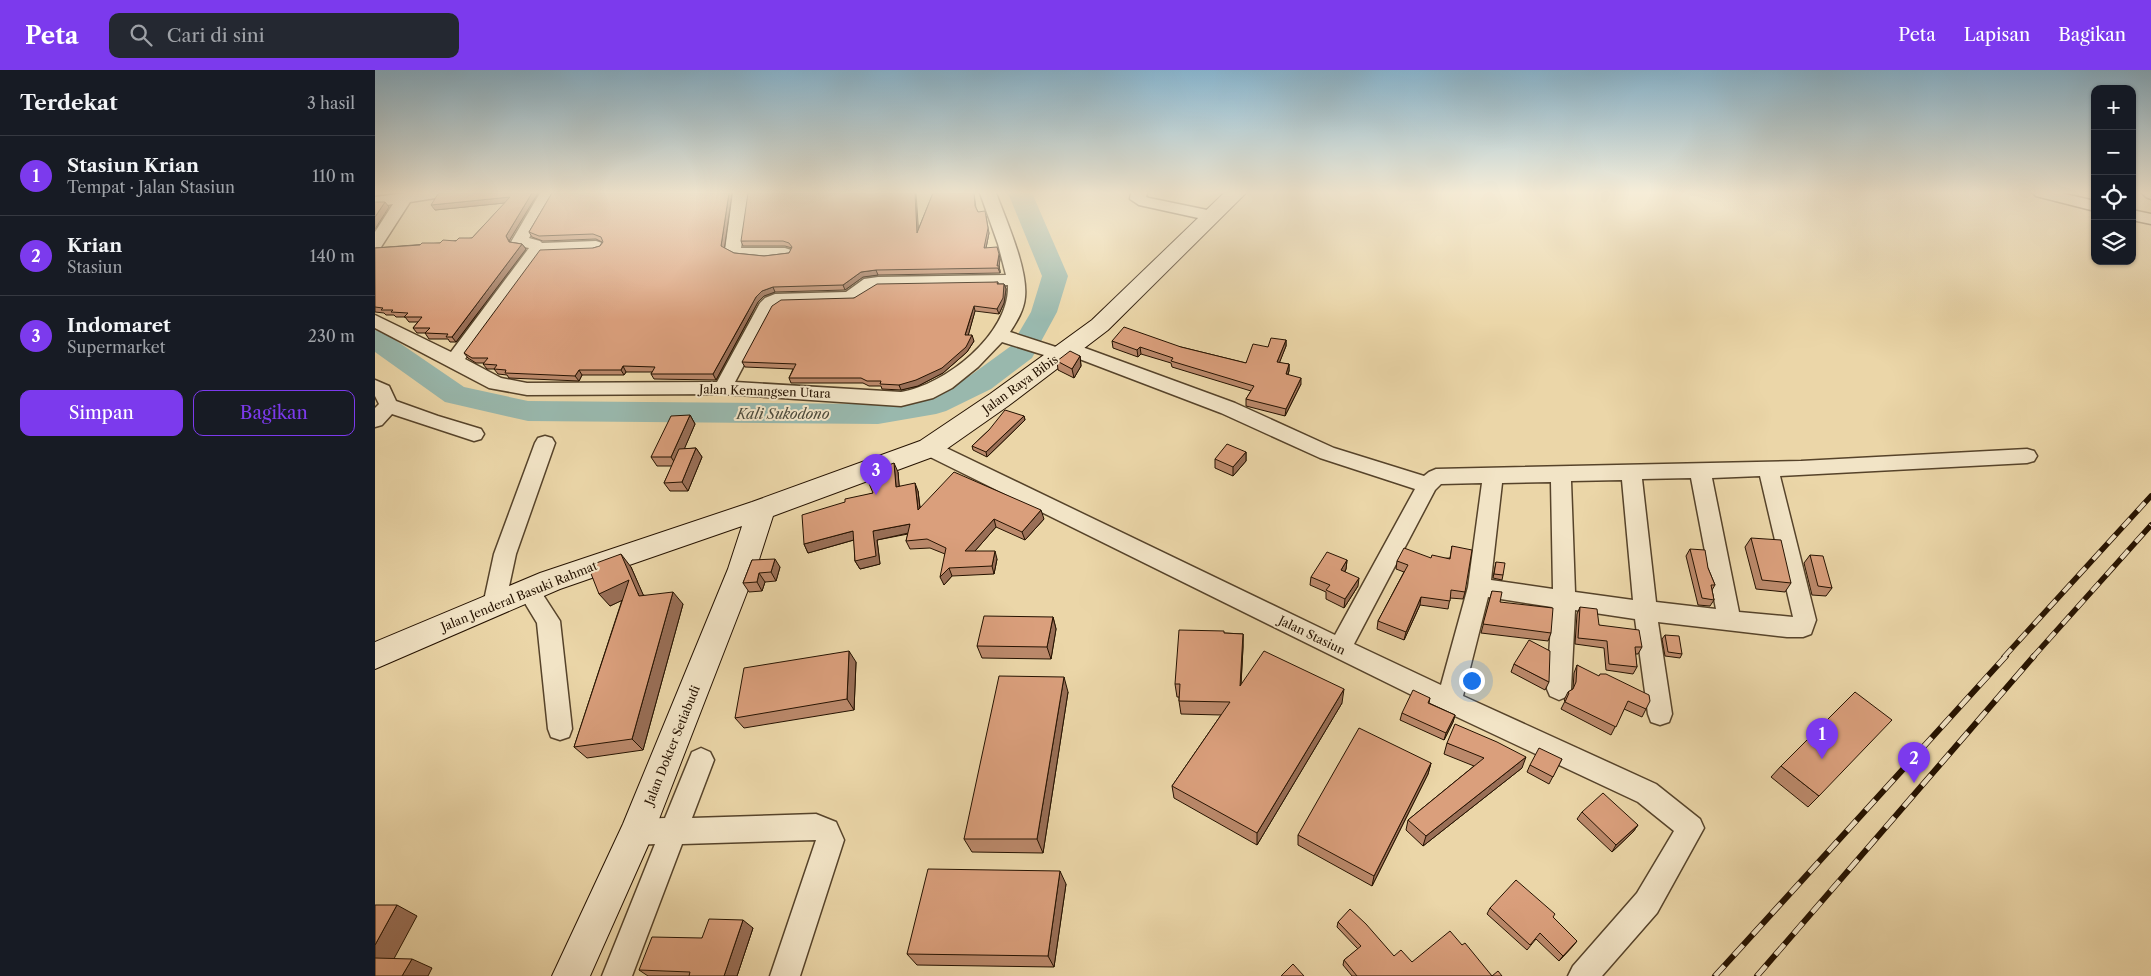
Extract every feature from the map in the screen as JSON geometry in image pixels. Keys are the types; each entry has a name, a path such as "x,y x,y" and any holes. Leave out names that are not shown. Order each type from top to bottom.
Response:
{"main road":[{"name":"Jalan Raya Bibis","path":"762,509 929,448 999,400 1099,325 1192,235"},
{"name":"Jalan Jenderal Basuki Rahmat","path":"380,651 528,590 762,509"},
{"name":"Jalan Dokter Setiabudi","path":"571,976 637,832 742,568 762,509"}],"street":[{"path":"523,235 519,242 534,244 537,248 596,246"},
{"path":"735,235 733,250 737,253 785,253"},
{"name":"Jalan Kemangsen Utara","path":"375,321 496,384 527,389 723,388 901,399 919,396 935,389 959,374 1003,336 1017,297 1015,280 1002,235"},
{"path":"453,362 537,248"},
{"path":"723,388 766,307 771,302 781,298 850,297 870,283 878,282 1015,280"},
{"path":"1003,336 1037,346 1064,351 1228,408 1327,453 1427,486"},
{"path":"375,386 382,391 389,405 431,421 474,434"},
{"path":"375,420 389,405"},
{"path":"495,605 505,554 545,443"},
{"name":"Jalan Stasiun","path":"929,448 1449,701 1647,793 1691,828 1647,903 1583,976"},
{"path":"1340,648 1427,486 1436,477 1768,469 2027,456"},
{"path":"1479,587 1645,610 1793,628 1803,627 1805,625 1768,469"},
{"path":"1700,470 1729,619"},
{"path":"1631,472 1645,610 1661,714"},
{"path":"1559,689 1564,600 1561,473"},
{"path":"1449,701 1479,587 1493,475"},
{"path":"528,590 548,621 560,729"},
{"path":"617,976 701,760"},
{"path":"637,832 816,828 827,831 831,840 785,976"}],"building":[{"path":"475,235 506,235 509,242 522,244 452,337 446,337 448,334 425,333 430,328 413,328 422,317 404,317 408,313 391,312 393,310 381,310 383,308 375,307 375,248 440,243 443,240 456,241 459,238 472,238"},
{"path":"596,235 723,235 721,246 734,253 764,256 789,253 792,247 789,243 783,241 741,241 742,235 987,235 984,248 997,247 999,254 997,266 999,268 876,270 861,272 843,285 773,287 762,291 756,297 713,374 651,374 655,367 623,366 621,370 579,370 575,376 505,373 506,370 494,369 497,365 483,364 488,358 472,358 464,353 540,250 593,248 600,246 603,242 601,237"},
{"path":"998,282 997,284 1004,284 1003,298 997,309 974,306 965,335 972,335 966,347 942,368 916,380 899,385 880,384 881,381 867,381 861,378 789,378 796,364 742,362 772,306 781,300 854,298 877,284"},
{"path":"1124,327 1181,347 1246,363 1253,344 1268,347 1271,338 1286,340 1277,362 1289,364 1286,374 1301,378 1286,409 1246,399 1254,386 1171,361 1173,358 1140,347 1137,350 1112,341"},
{"path":"1070,351 1080,356 1072,369 1057,361"},
{"path":"1005,410 1024,416 986,452 972,446 989,430"},
{"path":"690,415 671,457 651,457 671,416"},
{"path":"1227,444 1246,452 1233,467 1215,459"},
{"path":"696,448 682,482 664,483 679,449"},
{"path":"894,463 896,487 915,483 918,510 954,472 1041,510 1022,532 994,519 965,551 995,551 992,566 949,568 940,577 946,548 927,539 906,541 910,524 873,531 876,556 855,561 853,531 804,544 802,515 845,502 845,499 873,493 865,474"},
{"path":"1751,538 1781,540 1791,583 1762,580"},
{"path":"1452,546 1472,550 1465,592 1451,590 1450,601 1421,597 1406,632 1378,621 1408,565 1397,561 1404,548 1431,558 1432,555 1450,559"},
{"path":"1690,549 1705,550 1708,568 1715,585 1711,585 1714,600 1702,598"},
{"path":"1327,552 1347,560 1341,570 1359,578 1345,599 1326,590 1330,585 1311,577"},
{"path":"621,554 639,596 673,592 632,739 574,747 629,580 599,594 588,566"},
{"path":"1810,555 1823,556 1832,588 1818,586"},
{"path":"775,559 771,572 759,573 757,582 743,583 752,560"},
{"path":"1496,562 1505,563 1503,575 1494,574"},
{"path":"1492,591 1502,592 1500,602 1553,608 1551,633 1483,624"},
{"path":"1580,607 1597,609 1599,625 1639,630 1642,647 1635,647 1637,667 1609,664 1607,641 1578,638"},
{"path":"984,616 1053,617 1047,647 977,646"},
{"path":"1179,630 1224,631 1224,633 1243,634 1240,686 1264,651 1344,689 1257,833 1172,786 1230,702 1179,701 1180,684 1175,684"},
{"path":"1665,635 1679,636 1682,654 1668,652"},
{"path":"1529,640 1550,651 1549,682 1514,664"},
{"path":"849,651 847,699 735,718 744,668"},
{"path":"1577,665 1599,676 1600,674 1606,674 1649,695 1650,701 1646,709 1628,701 1616,727 1565,702 1568,692 1573,689 1576,682"},
{"path":"999,676 1064,677 1037,839 964,839"},
{"path":"1413,690 1430,698 1428,703 1455,715 1446,733 1402,713"},
{"path":"1855,692 1892,720 1819,796 1781,766"},
{"path":"1455,724 1526,757 1426,836 1408,820 1484,758 1447,743"},
{"path":"1359,728 1431,763 1374,876 1298,835"},
{"path":"1539,748 1562,759 1553,777 1530,765"},
{"path":"1603,793 1638,825 1616,845 1582,812"},
{"path":"928,869 1060,871 1048,956 907,954"},
{"path":"1516,880 1555,914 1553,917 1577,941 1563,956 1540,933 1530,945 1490,908"},
{"path":"375,905 397,905 375,945"},
{"path":"1350,909 1394,956 1401,950 1412,962 1450,931 1462,945 1465,943 1492,976 1357,976 1344,960 1361,946 1338,922"},
{"path":"709,919 743,920 724,976 689,976 690,972 639,970 652,937 702,938"},
{"path":"375,958 412,959 402,976 375,976"},
{"path":"1293,964 1304,976 1281,976"},
{"path":"1498,971 1502,976 1492,976"}],"waterway":[{"name":"Kali Sukodono","path":"375,339 455,395 528,411 878,414 936,404 981,382 1022,352 1044,312 1055,276 1038,235"}],"railway":[{"path":"2004,657 2151,496"},
{"path":"2033,657 2151,525"},
{"path":"1715,976 2006,656"},
{"path":"1757,976 2034,656"}],"place":[{"name":"Indomaret","path":"876,495"},
{"name":"Stasiun Krian","path":"1822,759"},
{"name":"Krian","path":"1914,783"}]}
